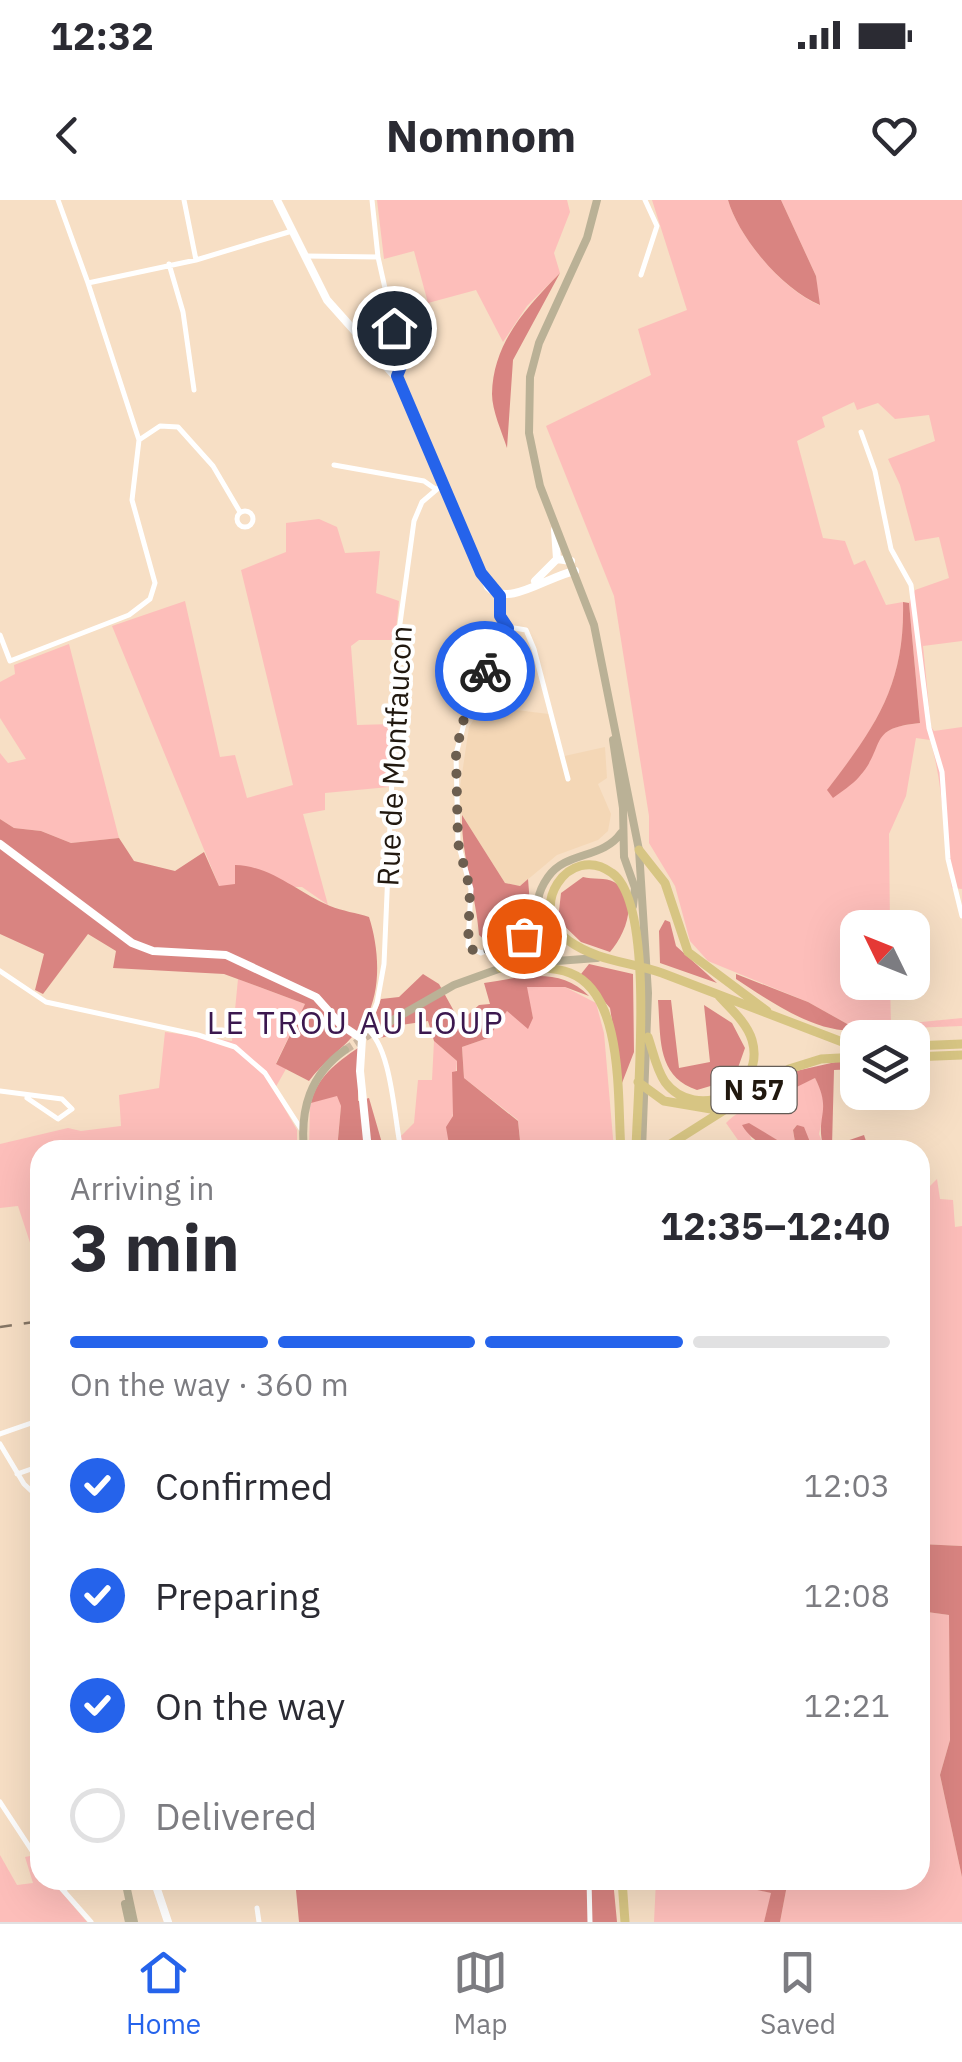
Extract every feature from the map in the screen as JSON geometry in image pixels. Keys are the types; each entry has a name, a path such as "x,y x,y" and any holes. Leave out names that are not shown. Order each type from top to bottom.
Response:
{"main road":[{"path":"597,200 588,238 539,343 530,377 528,433 540,486 576,571 598,640 640,850 648,1037 640,1140"},
{"path":"610,706 623,808 623,853 635,888 639,1140"},
{"path":"391,1020 444,990 500,968 523,954 536,942 542,891 554,870 605,849 621,833"},
{"path":"605,849 623,853 642,867"},
{"path":"640,850 665,883 688,952 773,1016"},
{"path":"598,958 569,942 554,924 548,907 555,883 571,869 600,866 618,878 633,906"},
{"path":"500,968 549,959 598,958"},
{"name":"N 57","path":"598,958 662,972 840,1040"},
{"path":"500,968 567,972 598,996 611,1032 620,1140"},
{"path":"648,1037 662,1077 677,1093 696,1101 728,1096 747,1079 754,1050 748,1030 718,994"},
{"path":"930,1045 962,1044"},
{"path":"303,1140 305,1103 317,1077 345,1050"},
{"path":"930,1056 962,1055"},
{"name":"N 57","path":"676,1140 801,1064 840,1059"},
{"path":"638,1082 646,1091 685,1107 721,1110"},
{"path":"124,1890 132,1922"},
{"path":"623,1890 625,1922"}],"street":[{"path":"0,635 10,661 129,615 150,600 155,583 132,500 139,440 58,200"},
{"path":"184,200 196,260"},
{"path":"277,200 326,300 397,376 481,573 500,596 500,616 508,628 506,641 484,673 462,724 454,798 458,843 470,889 468,946 478,954 530,932 540,917"},
{"path":"372,200 378,257 402,364 397,376"},
{"path":"641,275 657,226 645,200"},
{"path":"88,283 196,260 292,230"},
{"path":"305,256 378,257"},
{"path":"169,264 184,312 194,390"},
{"path":"139,440 168,424 178,427 213,466 240,512"},
{"path":"860,432 875,470 892,549 911,585 929,728 942,772 948,859 962,916"},
{"path":"334,466 424,481 434,488 444,484"},
{"name":"Rue de Montfaucon","path":"362,1038 377,1003 384,964 398,638 414,521 434,488"},
{"path":"532,585 556,559 554,520"},
{"path":"556,559 571,561"},
{"path":"500,596 513,596 532,585 576,571"},
{"path":"508,628 526,630 534,649 568,779"},
{"path":"0,844 132,943 153,951 207,952 242,962 316,997 341,1025 362,1038 360,1071 367,1140"},
{"path":"516,938 523,954"},
{"path":"0,971 46,1002 226,1043 257,1064 302,1132"},
{"path":"366,1028 380,1044 384,1057 399,1140"},
{"path":"0,1091 27,1098 62,1099 72,1110 69,1116 58,1119 27,1098"},
{"path":"287,1104 305,1103"},
{"path":"0,1434 30,1424"},
{"path":"0,1444 30,1489"},
{"path":"17,1474 30,1469"},
{"path":"0,1802 30,1848"},
{"path":"63,1890 91,1922"},
{"path":"65,1890 66,1894"},
{"path":"157,1890 168,1922"},
{"path":"589,1890 590,1922"},
{"path":"258,1908 259,1922"}],"shaded area":[{"path":"377,200 567,200 570,212 554,253 560,273 527,306 503,342 476,290 428,303 414,251 384,259"},
{"path":"652,200 728,200 742,230 764,261 791,288 819,305 816,276 781,200 962,200 962,641 923,646 931,727 934,731 962,727 962,889 952,888 930,740 916,738 906,796 889,834 890,910 840,910 840,1000 890,1000 891,1020 840,1020 808,1002 708,961 690,941 675,886 649,843 649,816 614,596 546,426 651,375 638,329 687,310","holes":["854,402 857,410 878,403 895,419 929,415 935,441 888,459 900,485 915,541 939,537 949,578 915,590 909,603 920,723 887,732 876,744 861,775 828,789 873,724 893,681 903,602 886,605 865,560 854,565 845,541 823,538 797,441 825,427 822,417"]},
{"path":"728,200 781,200 816,276 820,305 792,288 764,261 742,230"},
{"path":"560,273 513,360 507,448 492,401 498,358 524,313"},
{"path":"319,519 337,527 345,553 380,551 376,593 399,601 395,640 359,640 351,646 357,725 392,724 389,787 325,793 325,810 303,814 328,905 302,887 219,886 112,626 185,601 220,757 235,755 247,798 293,785 241,570 286,552 286,523"},
{"path":"903,602 909,603 920,723 903,725 884,734 859,777 833,798 827,790 873,724 893,681"},
{"path":"69,644 119,838 71,843 41,831 14,828 0,819 0,753 8,763 26,759 0,718 0,682 15,674 14,665"},
{"path":"482,706 549,714 560,757 605,747 607,778 598,784 611,814 608,831 598,840 557,855 520,886 505,883 462,815 459,794 469,727"},
{"path":"462,815 505,883 520,886 528,879 530,907 526,923 489,944 479,935"},
{"path":"0,819 14,828 41,831 71,843 119,838 134,861 175,871 204,852 219,886 235,884 235,865 248,867 273,875 330,906 369,917 377,975 366,1018 309,1081 276,1064 305,1004 224,974 113,968 116,951 88,934 43,994 35,990 44,954 0,934"},
{"path":"583,877 611,880 627,897 625,927 610,952 581,942 558,920 561,893"},
{"path":"665,920 670,922 676,946 717,983 660,963 659,931"},
{"path":"589,964 633,974 634,1052 622,1083 610,1008 581,974"},
{"path":"423,974 439,984 460,1022 479,1005 490,1004 484,983 553,977 566,980 589,996 565,987 527,987 533,1018 528,1029 507,1011 488,1038 462,1047 464,1078 518,1121 520,1140 448,1140 446,1127 453,1116 452,1072 457,1071 457,1061 434,1041 428,1021 401,1025 402,1034 379,1038 373,1021 381,999 399,997"},
{"path":"736,974 808,1002 840,1020 840,1030 810,1022 736,979"},
{"path":"238,979 305,1004 276,1063 286,1069 274,1090 297,1130 297,1140 30,1140 30,1243 18,1206 0,1208 0,1144 68,1128 81,1131 121,1126 119,1095 159,1088 165,1032 232,1041"},
{"path":"526,987 565,987 596,1003 604,1033 613,1140 520,1140 518,1120 464,1078 462,1047 488,1038 507,1011 533,1018"},
{"path":"658,1000 671,1000 679,1068 710,1062 704,1005 732,1023 745,1048 734,1079 697,1090 674,1075 663,1054"},
{"path":"962,1018 962,1026 930,1027 930,1021"},
{"path":"434,1041 457,1061 451,1140 397,1140 414,1123 418,1080 432,1080"},
{"path":"358,1048 358,1101 369,1098 381,1140 338,1140 341,1106 337,1096 311,1103 323,1078"},
{"path":"840,1061 840,1070 834,1070 832,1140 822,1140 823,1099 815,1078 760,1105 744,1101 796,1071"},
{"path":"815,1078 826,1100 819,1134 821,1140 808,1140 797,1125 793,1130 795,1140 777,1140 748,1123 752,1140 738,1140 726,1123 755,1103"},
{"path":"337,1095 341,1106 338,1140 309,1140 310,1103"},
{"path":"749,1123 777,1140 756,1140 742,1125"},
{"path":"797,1125 804,1127 809,1140 795,1140 793,1130"},
{"path":"937,1179 940,1199 953,1200 955,1227 962,1226 962,1546 930,1544 930,1186"},
{"path":"930,1544 962,1546 962,1877 940,1775 950,1740 949,1615 930,1612"},
{"path":"930,1612 949,1615 950,1740 940,1775 962,1877 962,1922 780,1922 786,1890 930,1890"},
{"path":"0,1855 17,1885 30,1883 30,1890 60,1890 87,1922 0,1922"},
{"path":"296,1890 614,1890 617,1922 299,1922"},
{"path":"656,1890 772,1893 764,1922 654,1922"},
{"path":"757,1890 786,1890 780,1922 764,1922 771,1893"}],"tunnel":[{"path":"345,1050 391,1021"}],"railway":[{"path":"0,1327 30,1322"}],"way so far":[{"path":"485,671 470,701 456,754 458,843 470,889 472,920 468,946 478,954 524,936"}],"district":[{"name":"LE TROU AU LOUP","path":"356,1023"}],"route":[{"path":"394,328 402,364 397,376 488,588 500,596 500,616 508,628 506,641 485,671"}]}
